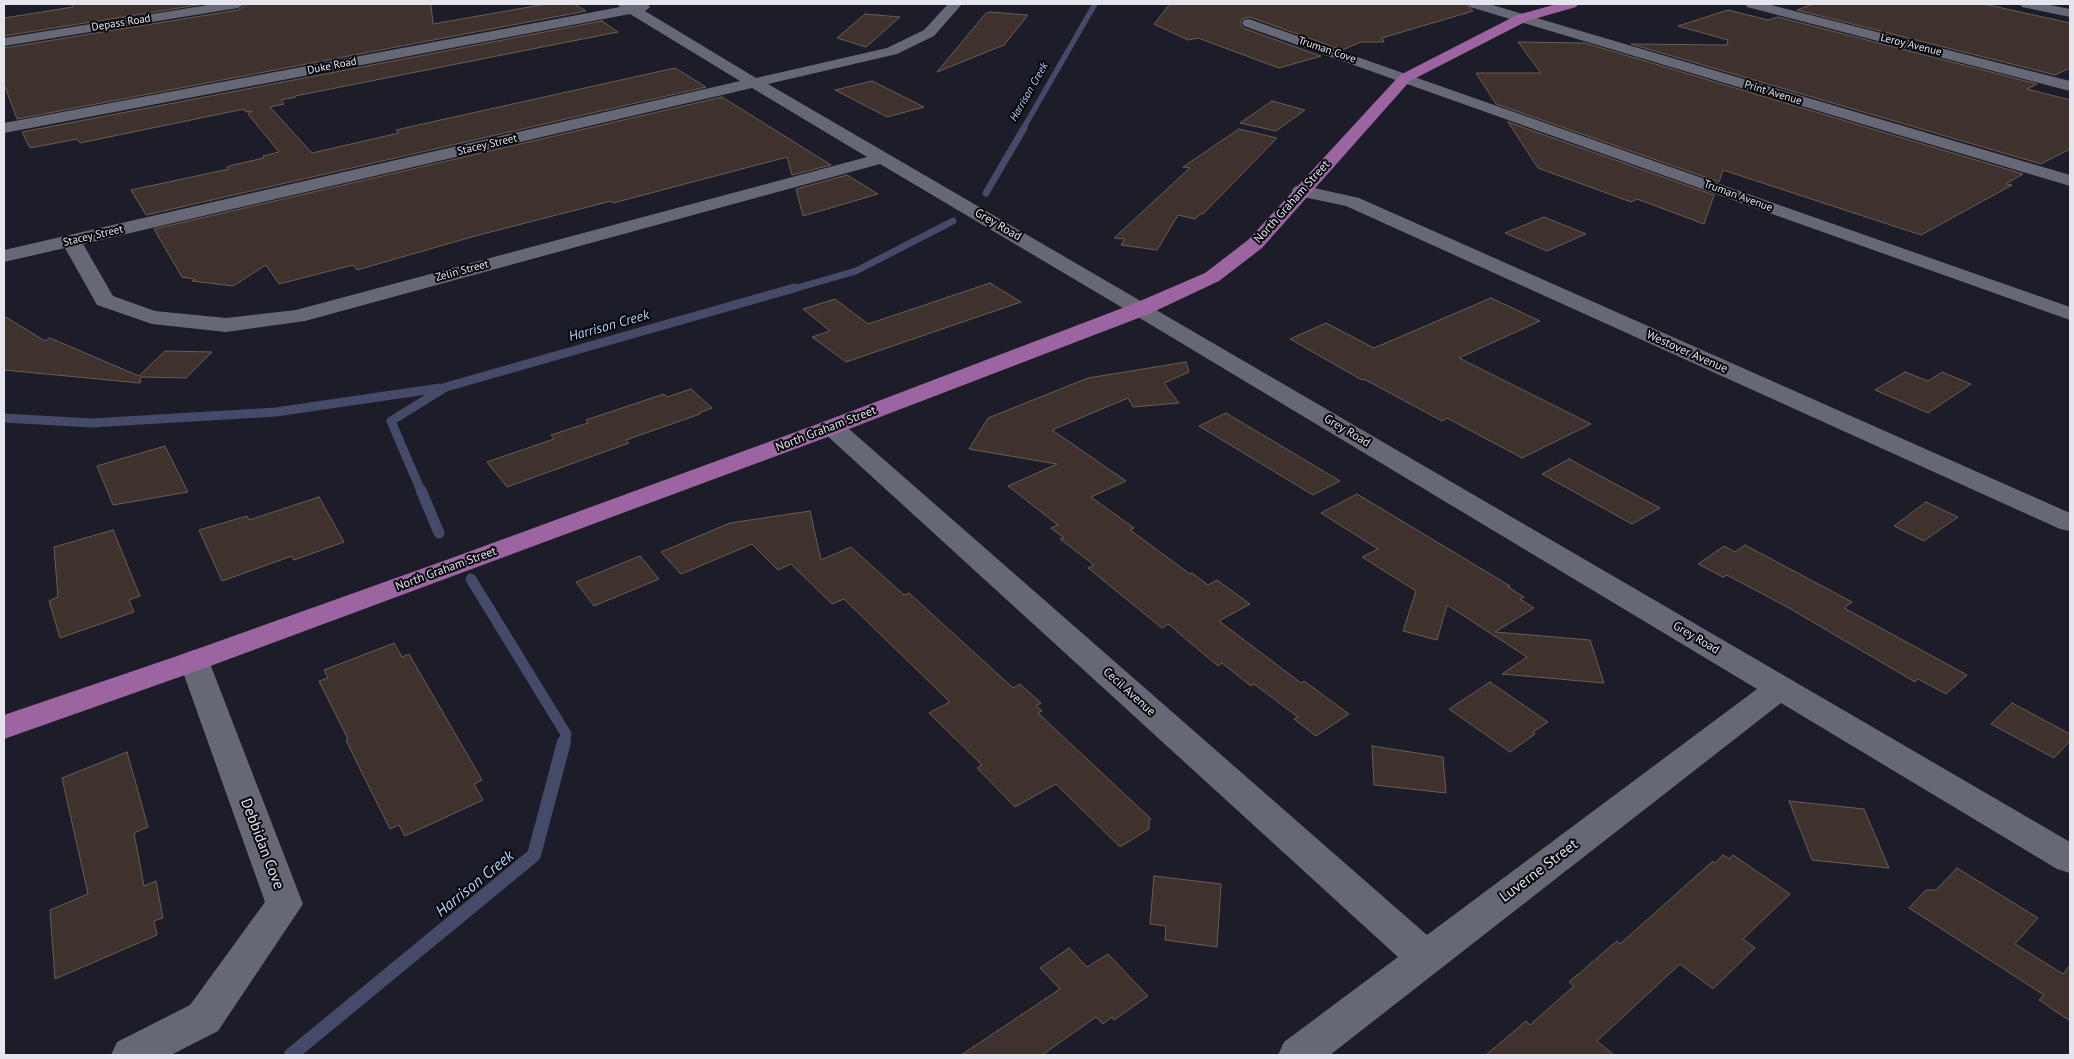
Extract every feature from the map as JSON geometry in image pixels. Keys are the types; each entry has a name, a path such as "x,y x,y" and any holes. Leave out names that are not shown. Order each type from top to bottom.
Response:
{"main road":[{"name":"North Graham Street","path":"4,726 194,661 832,427 1141,309 1212,277 1255,244 1405,78 1522,18 1571,4"}],"street":[{"name":"Depass Road","path":"4,42 238,4"},
{"name":"Duke Road","path":"4,128 628,6 660,4"},
{"name":"Stacey Street","path":"4,256 892,51 929,33 955,4"},
{"name":"Print Avenue","path":"1475,4 2070,182"},
{"name":"Leroy Avenue","path":"1752,4 2070,86"},
{"path":"2028,4 2070,13"},
{"name":"Grey Road","path":"628,6 754,83 1141,309 2070,859"},
{"name":"Truman Cove","path":"1249,23 1405,78"},
{"name":"Truman Avenue","path":"1405,78 2070,314"},
{"name":"Zelin Street","path":"71,241 105,300 152,317 226,325 297,316 882,158"},
{"name":"Westover Avenue","path":"1301,191 1352,202 2070,523"},
{"name":"Cecil Avenue","path":"832,427 1425,957"},
{"name":"Debbidan Cove","path":"132,1055 204,1018 284,904 194,661"},
{"name":"Luverne Street","path":"1299,1055 1780,688"}],"building":[{"path":"71,4 204,4 4,36 4,18 73,7"},
{"path":"247,4 431,4 433,24 546,4 574,4 586,11 17,119 4,84 4,48 238,10"},
{"path":"1170,4 1466,4 1473,11 1382,38 1384,42 1361,42 1342,50 1250,17 1242,19 1240,24 1243,28 1321,56 1279,68 1198,38 1188,40 1154,24"},
{"path":"1813,4 1984,4 2070,23 2070,68 2055,75 1797,10"},
{"path":"1728,10 1768,20 1778,17 2037,84 2027,89 2070,100 2070,149 2041,164 1631,44 1727,45 1728,40 1678,26"},
{"path":"986,13 1028,15 1004,45 937,72"},
{"path":"865,14 900,17 866,47 837,38"},
{"path":"602,21 618,32 295,96 281,100 284,104 270,107 312,153 399,133 396,130 675,68 706,87 146,215 131,190 229,169 227,167 264,158 263,156 279,152 248,114 252,111 246,112 244,109 80,143 77,139 30,148 22,132"},
{"path":"1518,42 1585,43 2023,174 2006,184 2012,185 1921,235 1723,170 1719,182 1496,104 1476,73 1541,73"},
{"path":"872,81 924,107 887,117 835,90"},
{"path":"722,97 831,165 792,175 787,157 613,203 611,201 475,236 357,270 353,265 279,284 266,265 233,286 192,281 195,279 182,277 154,229"},
{"path":"1272,101 1305,110 1276,131 1240,123"},
{"path":"1508,122 1714,195 1704,224 1637,199 1631,202 1538,168"},
{"path":"1239,129 1277,138 1203,214 1200,214 1195,219 1178,215 1157,250 1121,245 1125,239 1114,238 1190,168 1183,167"},
{"path":"847,175 878,194 803,216 796,189"},
{"path":"1544,217 1586,234 1547,251 1505,233"},
{"path":"990,283 1021,302 846,362 812,337 830,331 803,309 835,299 868,324"},
{"path":"1491,298 1540,321 1459,358 1591,424 1522,458 1447,418 1442,421 1364,379 1362,380 1290,339 1326,323 1374,348"},
{"path":"4,316 45,341 50,338 139,376 165,351 212,352 186,378 141,377 140,383 4,370"},
{"path":"1186,362 1189,372 1164,383 1179,403 1133,407 1128,398 1052,430 1126,481 1091,497 1134,528 1130,530 1190,574 1192,573 1208,585 1217,580 1250,604 1219,621 1301,683 1304,681 1349,714 1316,736 1294,719 1298,717 1254,684 1251,686 1222,663 1218,666 1168,624 1162,628 1088,568 1094,565 1060,539 1064,538 1051,528 1058,525 1008,486 1057,464 969,449 988,418 1088,378"},
{"path":"1905,372 1928,381 1942,372 1971,384 1928,413 1875,390"},
{"path":"691,389 712,408 626,440 629,443 507,487 487,462 554,439 551,435 588,423 586,420 664,394 667,397"},
{"path":"1226,413 1340,481 1313,495 1199,426"},
{"path":"165,446 188,492 113,505 97,466"},
{"path":"1569,459 1660,508 1632,524 1542,474"},
{"path":"1357,494 1510,586 1508,587 1524,597 1520,599 1534,608 1495,632 1590,640 1604,683 1502,674 1527,657 1447,605 1437,640 1403,631 1416,591 1362,557 1378,549 1321,513"},
{"path":"319,497 344,542 294,560 292,556 222,581 199,530 247,516 249,520"},
{"path":"1926,502 1958,517 1924,541 1894,526"},
{"path":"810,511 821,560 851,547 904,595 909,593 1013,688 1020,684 1041,703 1036,706 1042,711 1038,713 1151,819 1149,820 1149,829 1120,847 1056,784 1015,807 977,768 982,765 929,713 950,702 844,599 832,604 791,564 778,570 752,544 681,574 661,552 730,523"},
{"path":"113,530 140,596 129,600 134,612 60,638 49,601 58,597 54,547"},
{"path":"1745,545 1852,602 1844,608 1967,675 1946,694 1918,679 1915,682 1789,608 1727,575 1723,577 1698,564 1724,546 1735,552"},
{"path":"640,556 659,579 594,606 576,582"},
{"path":"394,643 402,657 409,654 482,780 474,784 483,800 405,836 399,825 390,829 319,681 328,678 324,670"},
{"path":"1490,682 1548,722 1510,752 1449,709"},
{"path":"2012,703 2070,734 2070,741 2054,758 1991,724"},
{"path":"1372,746 1443,757 1446,793 1374,785"},
{"path":"127,752 148,827 134,833 144,886 156,881 163,918 154,921 157,935 55,979 50,910 88,894 62,778"},
{"path":"1789,801 1864,809 1889,868 1812,860"},
{"path":"1723,855 1729,859 1733,855 1790,894 1743,939 1755,948 1713,989 1680,964 1597,1041 1614,1055 1486,1055 1526,1021 1530,1025 1574,986 1569,982 1617,941 1620,944 1713,861 1715,863"},
{"path":"1957,868 2038,918 2015,944 2063,974 2070,965 2070,1021 2039,1000 2044,995 1909,908 1926,890 1936,890"},
{"path":"1154,876 1221,884 1217,947 1165,940 1166,926 1150,924"},
{"path":"1069,948 1087,967 1108,954 1148,996 1114,1020 1112,1017 1103,1024 1096,1017 1042,1055 961,1055 1060,989 1040,968"}],"waterway":[{"name":"Harrison Creek","path":"1023,129 1095,4"},
{"name":"Harrison Creek","path":"986,193 1024,128"},
{"name":"Harrison Creek","path":"790,290 856,271 953,221"},
{"name":"Harrison Creek","path":"421,491 391,421 446,387 794,288"},
{"path":"4,418 92,423 276,412 440,388"},
{"name":"Harrison Creek","path":"421,490 439,533"},
{"name":"Harrison Creek","path":"471,579 566,734 564,743"},
{"name":"Harrison Creek","path":"291,1055 534,855 564,742"}]}
